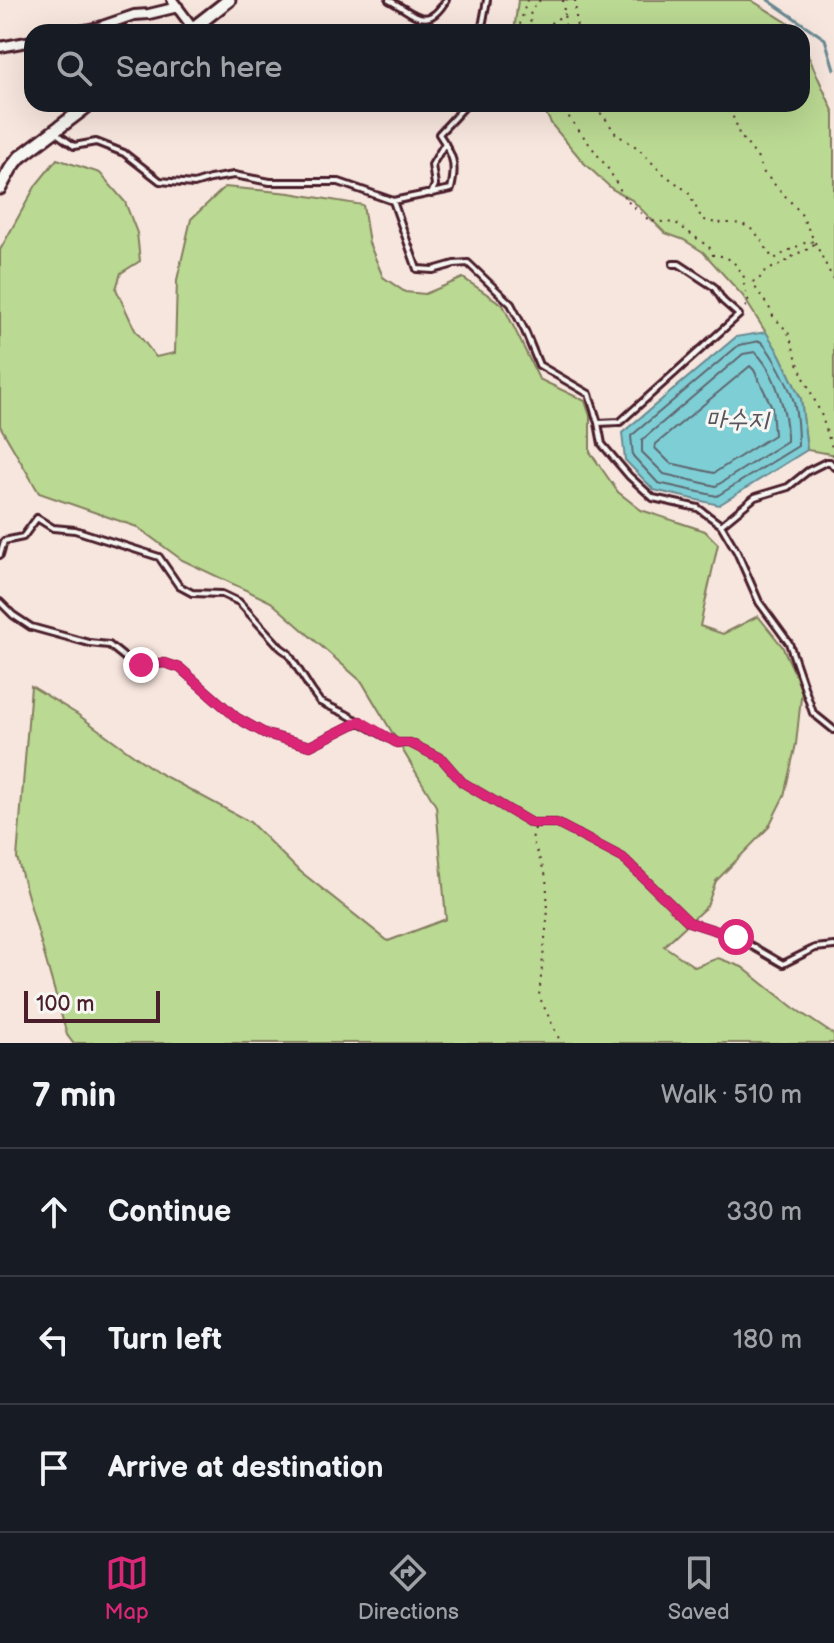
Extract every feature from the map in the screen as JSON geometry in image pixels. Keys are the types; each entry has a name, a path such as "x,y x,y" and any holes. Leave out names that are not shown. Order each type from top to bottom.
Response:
{"street":[{"path":"199,24 229,0"},
{"path":"108,24 175,4 187,24"},
{"path":"0,47 24,42"},
{"path":"0,188 20,157 79,112"}],"lane":[{"path":"389,0 424,19 436,15 446,0"},
{"path":"482,24 487,0"},
{"path":"54,131 74,146 96,142 124,153 160,181 194,184 234,175 270,182 339,182 393,201 451,189 453,155 439,134 460,112"},
{"path":"431,194 435,185 432,165 445,143"},
{"path":"393,201 417,269 433,270 468,263 511,304 539,365 589,394 602,444 629,476 653,498 698,508 721,525 759,602 789,643 813,713 834,730"},
{"path":"598,423 620,422 739,315 723,301 714,287 679,264 673,264"},
{"path":"721,525 755,497 788,487 826,462 834,467"},
{"path":"0,555 4,541 23,537 37,518 53,528 75,530 159,557 179,586 192,593 222,594 239,602 288,653 320,702 397,743 410,743 442,759 462,782 531,823 556,823 623,858 689,922 736,937 783,964 815,948 834,946"},
{"path":"0,602 31,627 89,643 109,645 129,661 141,665 165,663 180,668 237,718 266,734 310,746 360,721"}],"path":[{"path":"520,24 527,0"},
{"path":"531,24 529,15 540,0"},
{"path":"563,0 565,24"},
{"path":"575,0 576,24"},
{"path":"550,24 565,14"},
{"path":"565,112 609,170 626,200 650,221 676,223 710,248 713,255 734,261 745,279 749,303 739,313"},
{"path":"599,112 616,134 638,148 661,172 688,192 702,219 750,227 773,259 808,241 815,242"},
{"path":"729,112 764,173 800,212 834,279"},
{"path":"815,242 808,249 764,272 753,284 773,316 788,332 834,449"},
{"path":"537,823 532,839 546,876 548,910 539,996 561,1043"}],"green space":[{"path":"518,0 751,0 790,24 515,24"},
{"path":"810,60 834,113 834,456 807,450 801,399 780,355 743,296 703,252 665,233 632,200 612,189 584,163 552,125 545,112 810,112"},
{"path":"57,159 100,173 125,202 137,233 140,261 121,273 116,289 135,330 156,357 175,353 177,280 191,219 225,187 290,193 363,205 369,243 383,277 405,292 425,294 463,278 503,305 539,379 585,401 590,416 590,452 618,492 641,510 705,531 718,544 700,626 723,634 758,616 782,646 802,688 796,744 784,796 768,828 716,881 707,906 664,946 695,967 718,958 742,967 834,1035 834,1043 73,1043 67,1035 17,858 31,686 77,714 157,772 250,822 296,868 388,941 446,919 436,806 362,682 271,602 182,560 137,527 39,493 0,426 0,250 36,185"}],"water":[{"name":"마수지","path":"766,332 801,399 807,450 719,505 654,490 625,460 622,433 736,337"}],"waterway":[{"path":"768,0 803,24"},
{"path":"810,29 825,39 834,69"}],"route":[{"path":"141,665 165,663 180,668 237,718 266,734 310,746 360,721 397,743 410,743 442,759 462,782 531,823 556,823 623,858 689,922 736,937"}]}
